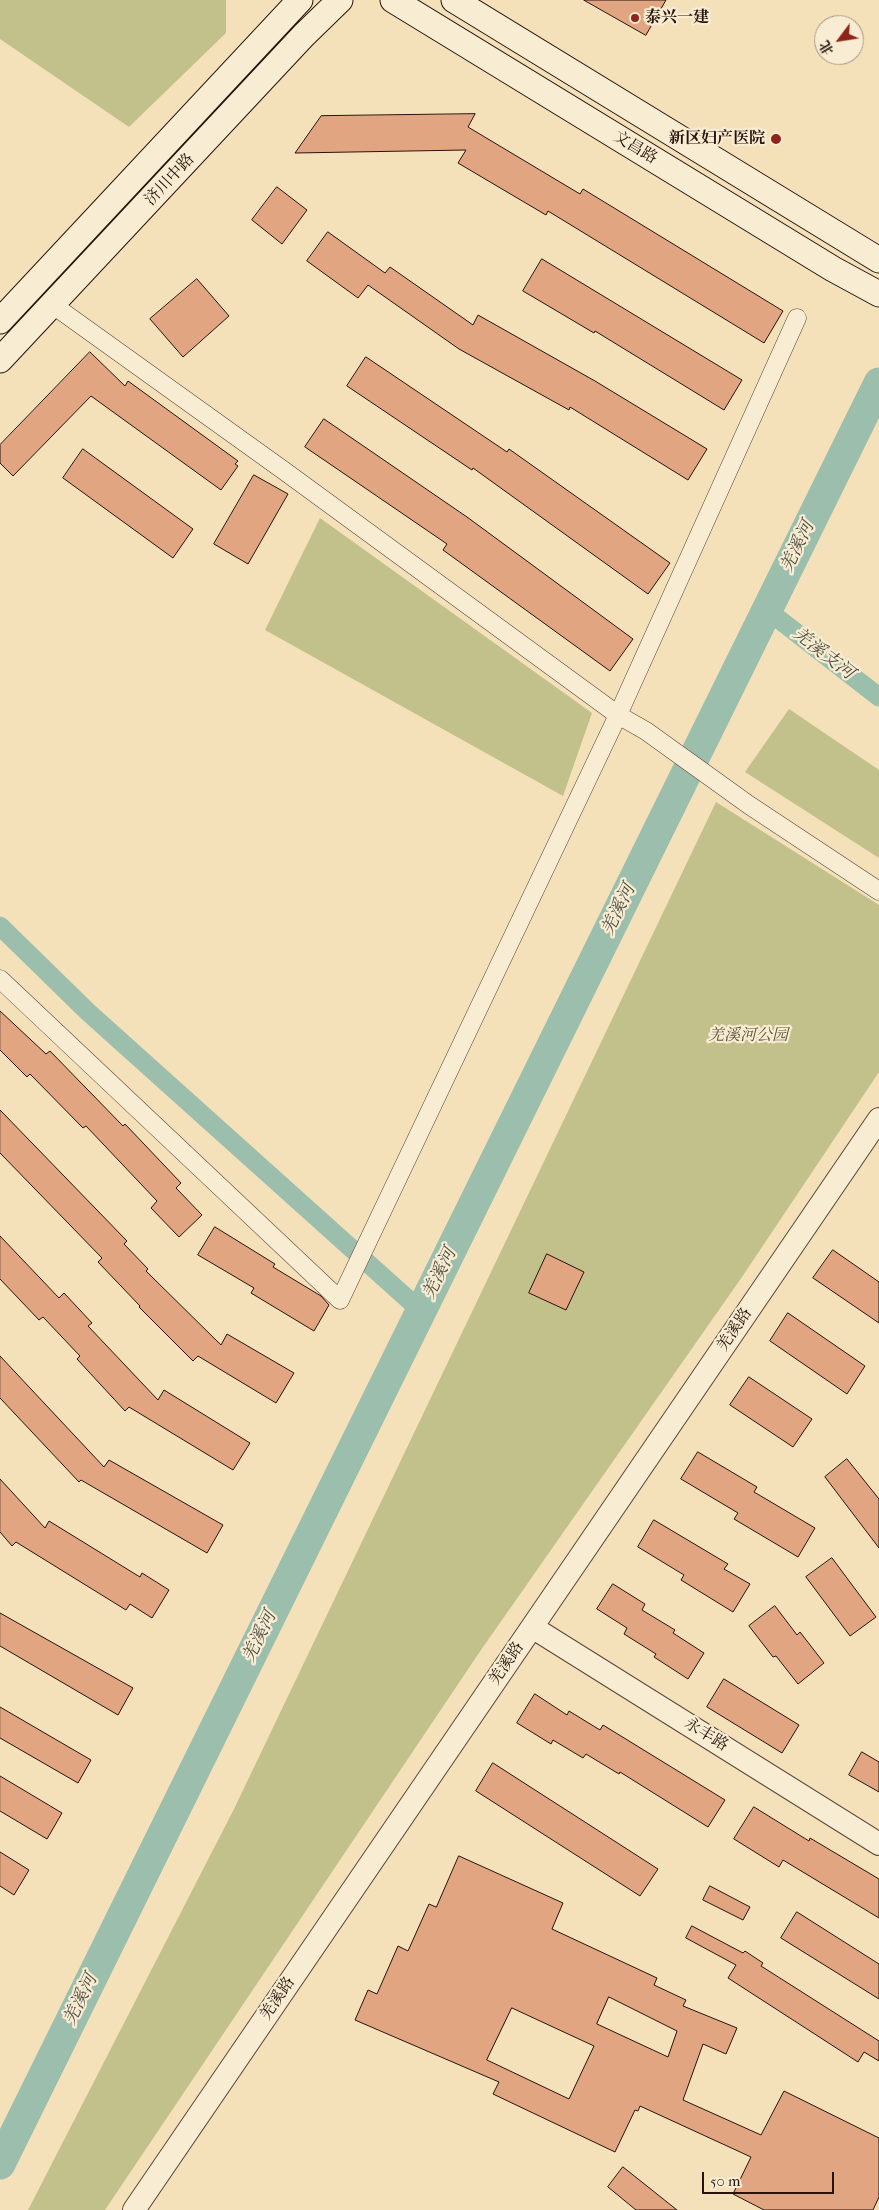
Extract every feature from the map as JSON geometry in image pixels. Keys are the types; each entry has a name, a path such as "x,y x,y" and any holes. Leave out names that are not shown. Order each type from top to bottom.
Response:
{"main road":[{"name":"济川中路","path":"0,360 304,35 340,0"},
{"name":"文昌路","path":"393,0 833,269 879,294"},
{"name":"文昌路","path":"454,0 879,260"},
{"name":"济川中路","path":"0,321 290,6"}],"street":[{"path":"53,305 283,470 618,715 646,732 749,805 879,891"},
{"path":"0,979 340,1300 618,715 796,318"},
{"name":"羌溪路","path":"134,2210 879,1119"},
{"name":"永丰路","path":"532,1627 879,1844"}],"green space":[{"path":"0,0 226,0 226,33 129,127 0,39"},
{"path":"320,518 592,713 563,796 265,630"},
{"path":"789,709 879,770 879,858 745,772"},
{"name":"羌溪河公园","path":"716,802 879,905 879,1072 742,1277 481,1650 105,2210 28,2210 234,1809"}],"building":[{"name":"泰兴一建","path":"584,0 666,0 646,35"},
{"path":"475,114 468,127 580,194 583,189 783,311 764,343 548,211 546,215 458,163 466,150 295,153 321,116"},
{"path":"277,187 307,210 282,244 252,220"},
{"path":"328,232 385,273 390,267 473,325 478,315 595,381 707,449 688,480 570,407 569,410 459,349 368,285 358,298 307,261"},
{"path":"542,259 742,380 724,410 595,331 594,333 523,291"},
{"path":"197,279 229,316 183,357 150,319"},
{"path":"90,352 125,386 128,381 238,461 235,464 238,466 221,490 91,396 13,476 0,463 0,445"},
{"path":"366,357 507,452 509,449 670,563 648,594 473,468 472,470 347,386"},
{"path":"324,419 467,517 633,639 610,671 443,550 447,544 305,447"},
{"path":"83,449 193,529 173,558 63,478"},
{"path":"254,475 288,494 248,564 214,544"},
{"path":"0,1011 46,1054 50,1051 123,1126 125,1124 181,1183 176,1188 202,1215 179,1237 151,1208 157,1201 86,1126 83,1128 30,1074 27,1077 0,1050"},
{"path":"0,1110 127,1241 124,1244 148,1269 146,1271 221,1345 227,1334 294,1373 276,1403 198,1356 193,1361 139,1307 98,1262 102,1258 0,1153"},
{"path":"215,1227 275,1264 273,1267 321,1296 329,1305 314,1331 251,1293 254,1288 198,1255"},
{"path":"0,1236 59,1298 64,1293 92,1323 88,1326 158,1400 164,1390 250,1443 233,1470 129,1407 125,1411 77,1359 80,1356 43,1317 39,1320 0,1279"},
{"path":"833,1250 879,1282 879,1323 813,1278"},
{"path":"547,1254 584,1272 566,1310 529,1293"},
{"path":"788,1313 865,1366 847,1394 770,1341"},
{"path":"0,1356 104,1467 109,1460 223,1525 207,1553 81,1480 79,1482 0,1398"},
{"path":"749,1377 812,1419 793,1447 730,1405"},
{"path":"698,1452 757,1487 754,1492 815,1528 798,1557 734,1519 738,1513 681,1479"},
{"path":"847,1459 879,1499 879,1548 825,1477"},
{"path":"0,1479 45,1528 49,1521 140,1577 142,1573 169,1590 152,1618 130,1604 126,1610 16,1542 12,1546 0,1532"},
{"path":"654,1520 728,1564 724,1569 750,1584 733,1612 681,1580 684,1575 638,1547"},
{"path":"832,1558 876,1617 850,1636 806,1577"},
{"path":"613,1584 645,1604 642,1610 675,1630 673,1633 704,1653 688,1679 654,1657 656,1654 624,1634 627,1628 597,1609"},
{"path":"775,1606 797,1635 800,1632 824,1663 798,1684 776,1656 773,1657 749,1626"},
{"path":"0,1613 133,1688 118,1715 0,1646"},
{"path":"724,1679 799,1725 782,1753 707,1707"},
{"path":"535,1694 567,1715 569,1711 600,1730 603,1725 725,1800 708,1827 620,1772 619,1774 586,1754 583,1758 553,1740 551,1744 517,1723"},
{"path":"0,1707 91,1760 78,1783 0,1738"},
{"path":"862,1752 879,1762 879,1792 849,1775"},
{"path":"493,1763 658,1869 640,1896 476,1791"},
{"path":"0,1776 62,1813 47,1839 0,1811"},
{"path":"754,1807 809,1841 810,1838 879,1879 879,1918 783,1860 779,1867 734,1839"},
{"path":"0,1852 29,1870 14,1895 0,1886"},
{"path":"459,1856 563,1903 552,1929 657,1978 654,1985 686,2000 683,2006 737,2028 726,2054 703,2044 683,2100 761,2135 784,2091 879,2138 879,2197 873,2210 764,2210 733,2194 751,2157 640,2106 638,2111 635,2110 615,2152 493,2094 499,2082 355,2020 368,1990 377,1994 398,1946 408,1951 429,1904 436,1907","holes":["609,1997 677,2031 668,2057 597,2024","512,2008 594,2046 569,2099 487,2060"]},
{"path":"710,1886 750,1907 743,1920 703,1900"},
{"path":"797,1912 879,1964 879,1999 781,1938"},
{"path":"692,1926 743,1953 745,1951 763,1963 761,1966 879,2041 879,2061 864,2052 858,2062 728,1978 736,1965 686,1938"},
{"path":"623,2167 677,2210 636,2210 608,2187"}],"waterway":[{"name":"羌溪河","path":"0,2164 879,383"},
{"name":"羌溪支河","path":"767,610 879,697"},
{"path":"0,926 88,1012 420,1310"}],"place":[{"name":"泰兴一建","path":"635,18"},
{"name":"新区妇产医院","path":"776,139"}]}
